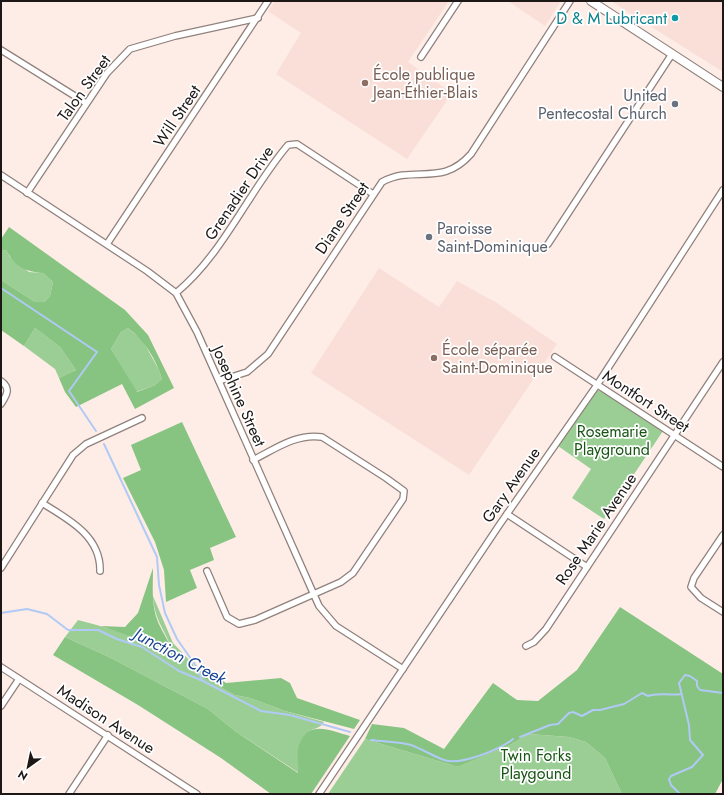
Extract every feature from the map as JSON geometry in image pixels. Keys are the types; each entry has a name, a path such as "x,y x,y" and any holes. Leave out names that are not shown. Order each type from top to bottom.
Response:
{"main road":[{"path":"591,1 723,86"}],"street":[{"name":"Will Street","path":"107,244 268,1"},
{"path":"421,57 458,1"},
{"name":"Diane Street","path":"219,381 247,372 268,354 382,182 392,176 406,174 434,174 450,171 461,164 471,154 570,1"},
{"name":"Talon Street","path":"28,193 86,102 107,73 130,49 175,36 258,18"},
{"path":"1,50 86,102"},
{"path":"548,244 672,54"},
{"name":"Grenadier Drive","path":"176,293 191,281 209,260 273,162 288,145 297,144 373,194"},
{"name":"Josephine Street","path":"1,175 107,244 176,293 197,332 319,606 336,626 403,668"},
{"name":"Gary Avenue","path":"319,794 507,514 597,385 723,190"},
{"name":"Montfort Street","path":"555,357 723,467"},
{"name":"Rose Marie Avenue","path":"526,646 534,642 546,629 723,362"},
{"path":"1,381 7,386 8,391 1,404"},
{"path":"1,568 73,455 82,448 142,418"},
{"path":"207,571 227,617 239,624 255,620 341,582 353,573 403,499 404,491 322,437 310,435 298,438 253,460"},
{"path":"42,503 74,522 84,531 97,553 100,571"},
{"path":"507,514 586,567"},
{"path":"723,535 694,578 691,587 701,598 723,612"},
{"name":"Madison Avenue","path":"1,668 108,735 197,794"},
{"path":"1,706 19,679"},
{"path":"69,794 108,735"}],"shaded area":[{"name":"École publique Jean-Éthier-Blais","path":"275,1 449,1 408,62 452,93 407,159 276,74 301,33 268,11"},
{"path":"508,1 561,1 545,26"},
{"path":"611,1 723,1 723,72 628,12"},
{"name":"École séparée Saint-Dominique","path":"379,268 439,307 457,281 497,303 557,344 469,475 311,373"}],"green space":[{"path":"9,227 125,310 148,335 174,388 135,409 122,384 76,407 65,392 59,378 76,370 60,347 35,328 24,346 1,330 1,280 35,302 44,302 50,296 53,282 43,273 30,271 21,267 13,260 6,250 2,251 1,255 1,239","holes":["128,328 145,345 157,364 162,379 155,385 137,392 111,349 121,332"]},
{"path":"6,250 10,257 29,272 43,273 53,282 50,296 44,302 35,302 1,280 1,255 2,251"},
{"path":"35,328 60,347 76,370 59,378 55,369 24,346"},
{"path":"128,328 143,341 159,370 162,379 155,385 136,392 111,349 121,332"},
{"name":"Rosemarie Playground","path":"596,390 602,391 663,431 604,519 572,498 591,469 558,446"},
{"path":"182,422 236,537 210,548 214,560 190,570 197,588 166,602 164,570 155,542 123,478 141,470 131,445"},
{"path":"153,568 154,609 173,656 156,645 101,626 125,627 138,613"},
{"path":"153,596 173,643 192,663 200,676 235,695 250,698 285,711 324,722 309,732 302,741 299,751 299,773 235,731 208,709 109,657 65,637 78,620 115,630 139,639 162,649 173,656 156,614"},
{"path":"620,607 723,674 723,779 715,794 622,794 605,758 586,742 569,737 529,734 510,745 458,767 365,739 372,724 404,728 444,749 493,683 517,700 538,701 577,670"},
{"path":"65,637 109,657 208,709 235,731 298,773 298,748 303,737 308,732 314,729 321,729 350,736 311,794 271,794 221,758 138,705 53,655"},
{"path":"199,665 226,683 281,678 290,683 297,698 360,720 354,729 285,711 250,698 235,695 200,676"},
{"name":"Twin Forks Playgound","path":"529,734 569,737 586,742 605,758 622,794 328,794 365,739 458,767 510,745"}],"waterway":[{"name":"Junction Creek","path":"1,288 97,352 69,391 96,431"},
{"path":"104,444 157,557 159,585 165,613 177,639 196,666 202,680"},
{"name":"Junction Creek","path":"1,613 27,609 47,614 68,630 98,630 117,639 142,647 179,671 203,681 261,711 290,715 350,732"},
{"path":"680,794 671,785 669,779 671,776 692,767 703,755 690,740 689,725 679,683 685,675 690,676 697,681 697,686 700,690 723,693"},
{"name":"Junction Creek","path":"520,737 550,725 558,724 569,713 573,712 582,716 593,710 600,710 624,704 642,693 648,696 656,694 681,694"},
{"name":"Junction Creek","path":"371,740 406,744 444,760 460,761 490,752 513,739"},
{"path":"683,794 688,794"}],"place":[{"name":"D & M Lubricant","path":"675,18"},
{"name":"École publique Jean-Éthier-Blais","path":"365,83"},
{"name":"United Pentecostal Church","path":"675,104"},
{"name":"Paroisse Saint-Dominique","path":"429,237"},
{"name":"École séparée Saint-Dominique","path":"434,358"}]}
